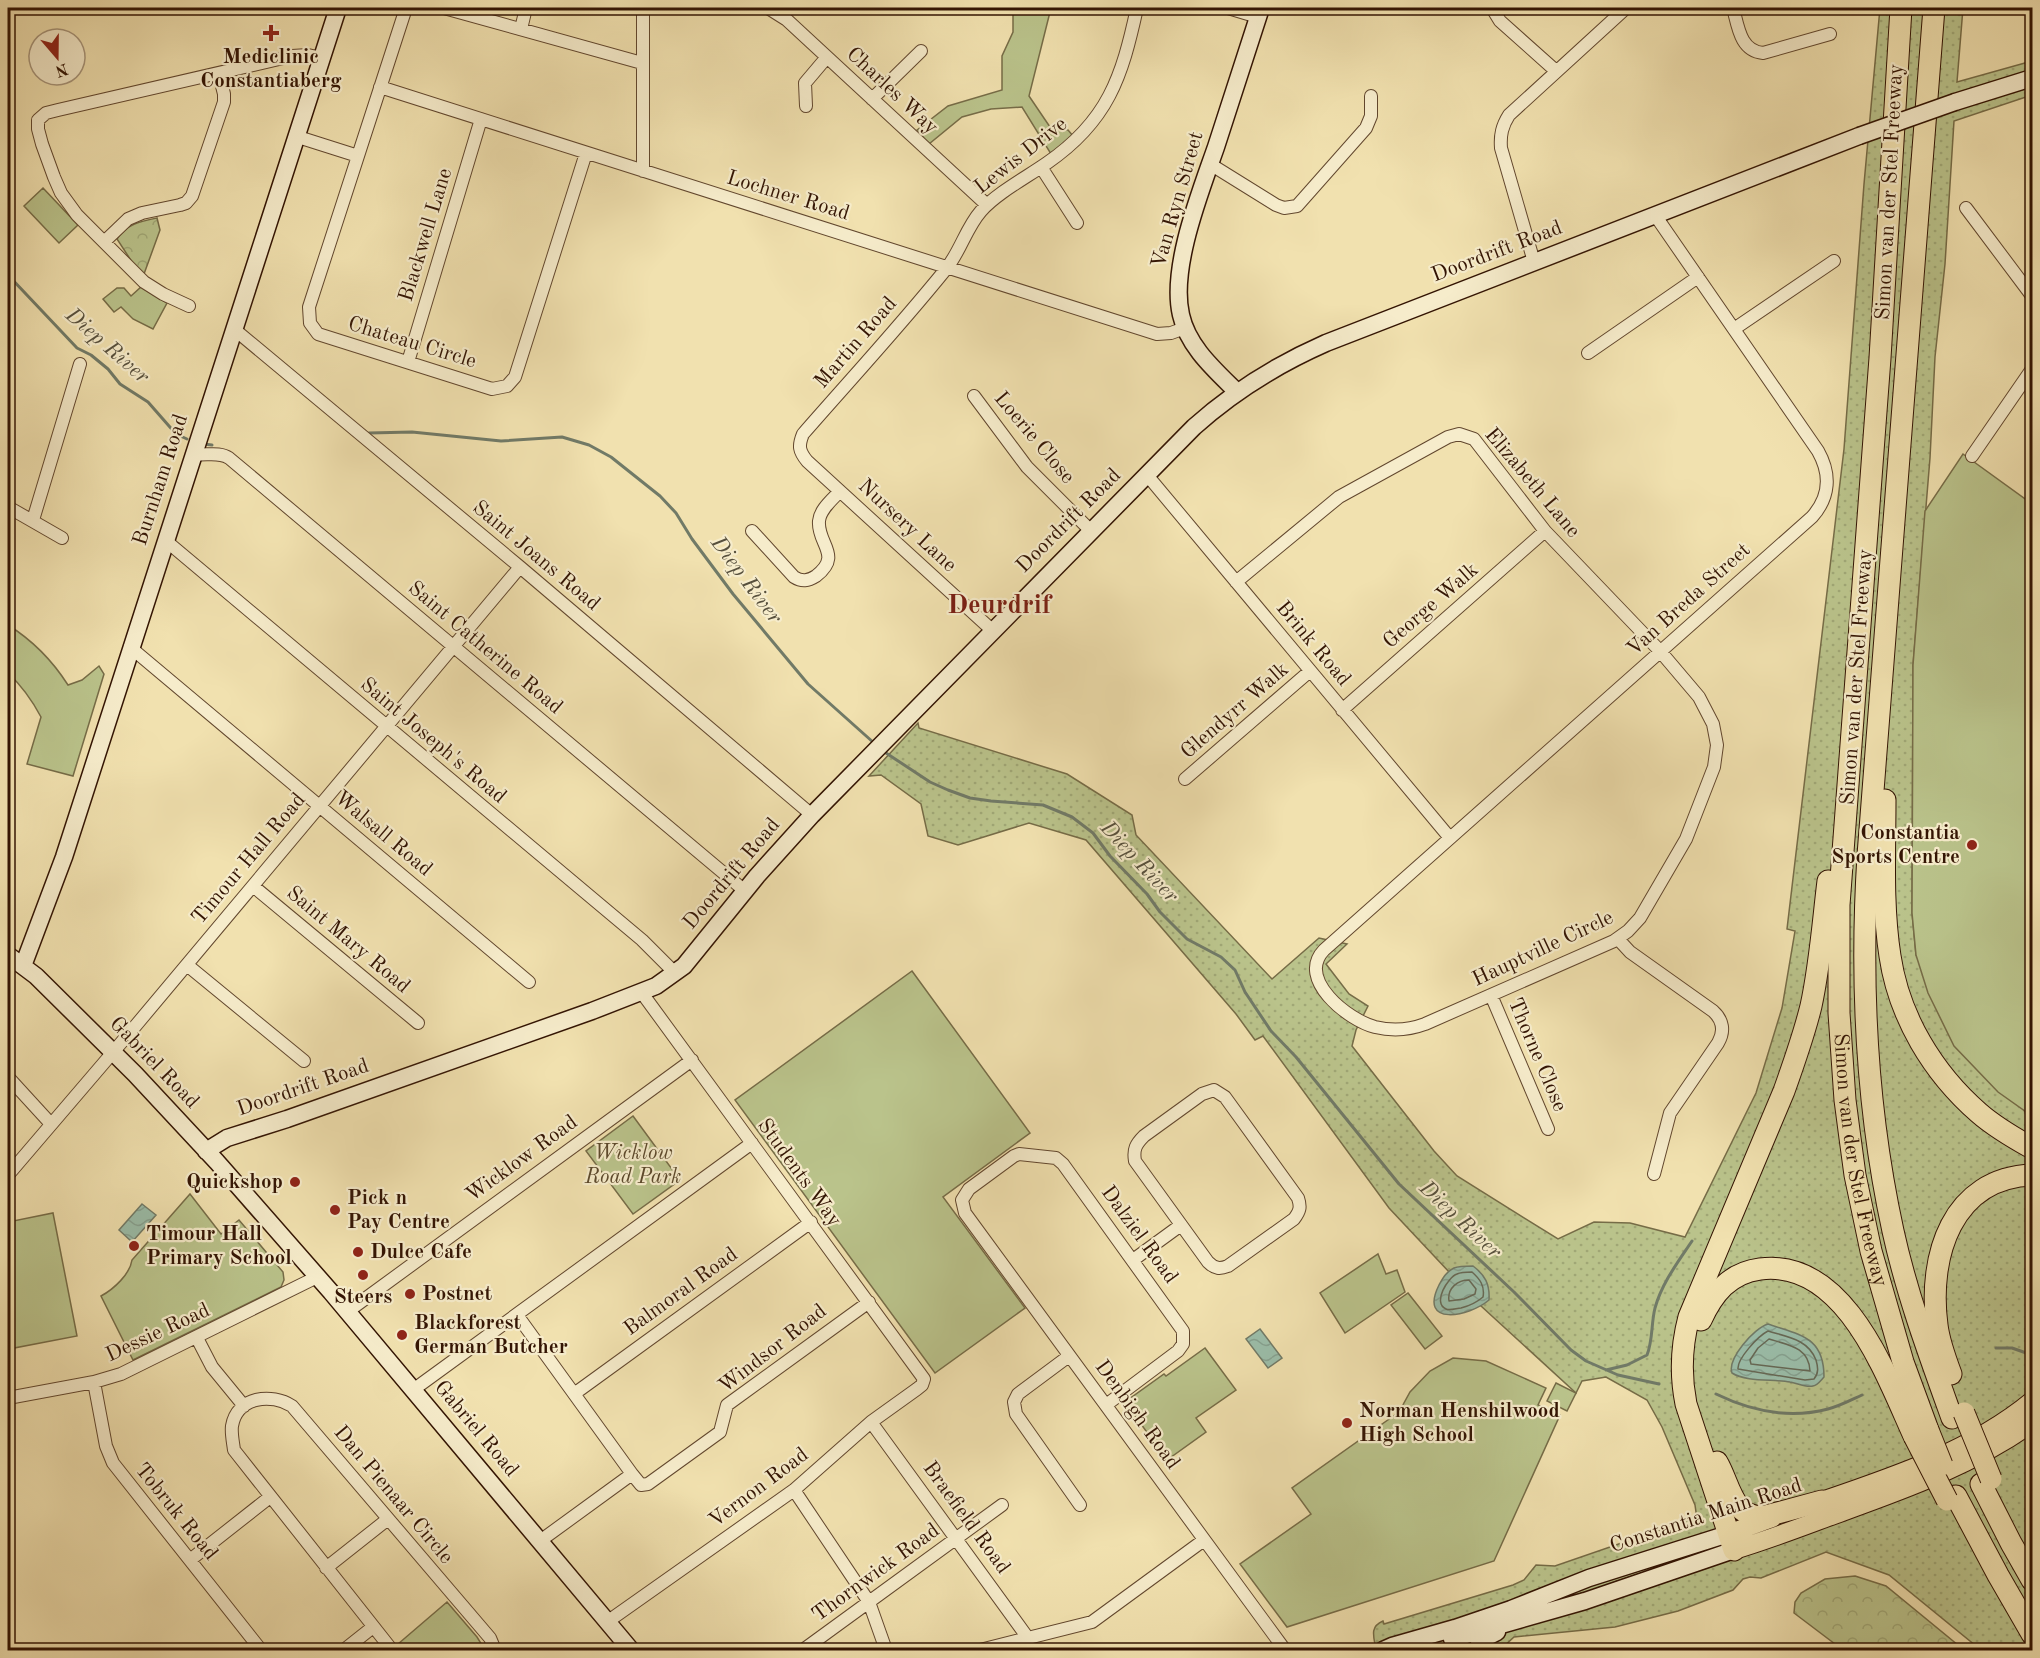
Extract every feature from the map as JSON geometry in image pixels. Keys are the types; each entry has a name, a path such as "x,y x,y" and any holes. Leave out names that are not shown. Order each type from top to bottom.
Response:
{"highway":[{"name":"Simon van der Stel Freeway","path":"1901,8 1879,369 1839,905 1839,1013 1845,1100 1855,1175 1878,1279 1921,1433"},
{"name":"Simon van der Stel Freeway","path":"1934,8 1865,905 1864,966 1867,1060 1880,1164 1893,1233 1929,1354 1958,1416"},
{"path":"1884,662 1886,919 1890,958 1899,993 1915,1033 1936,1067 1957,1092 1980,1114 2032,1148"},
{"path":"1736,1540 1686,1404 1682,1386 1683,1341 1689,1317 1784,1091 1797,1056 1811,1005 1824,921 1841,737 1845,719 1854,700"},
{"path":"2032,1175 2012,1177 1983,1188 1961,1208 1953,1222 1940,1257 1935,1304 1937,1326 1958,1416 2011,1543 2032,1580"},
{"path":"1736,1540 1696,1384 1696,1341 1708,1304 1720,1287 1752,1270 1780,1268 1802,1275 1829,1292 1863,1332 1921,1433 1971,1538 1998,1575 2032,1634"},
{"path":"1717,1462 1734,1501 1747,1515 1766,1516 1822,1501"},
{"path":"1986,1482 2032,1562"}],"main road":[{"name":"Constantia Main Road","path":"1736,1540 1822,1501 1951,1451 1990,1431 2032,1401"},
{"name":"Constantia Main Road","path":"1736,1540 1892,1494 1958,1467 2000,1445 2032,1423"}],"street":[{"name":"Burnham Road","path":"23,966 64,857 338,8"},
{"path":"380,87 406,8"},
{"path":"444,8 642,63"},
{"path":"521,29 526,8"},
{"path":"642,8 643,171"},
{"name":"Charles Way","path":"768,8 787,20 987,205"},
{"name":"Lewis Drive","path":"948,267 987,205 1062,153 1082,134 1107,102 1124,65 1137,8"},
{"path":"1228,8 1260,12"},
{"path":"1492,8 1500,21 1556,71"},
{"path":"1534,262 1503,158 1500,138 1504,122 1626,8"},
{"path":"1732,8 1743,43 1756,52 1830,34"},
{"name":"Van Ryn Street","path":"1237,392 1199,353 1185,328 1177,288 1180,267 1210,164 1260,12"},
{"path":"872,99 921,51"},
{"path":"189,306 144,282 77,215 61,193 46,155 38,129 38,120 46,113 292,56 308,55 321,58"},
{"path":"806,106 805,82 827,57"},
{"path":"104,242 128,219 142,213 186,203 192,196 224,102 219,74"},
{"name":"Doordrift Road","path":"206,1151 227,1138 287,1119 642,993 664,982 694,954 812,814 1194,427 1237,392 1282,363 1326,343 1859,136 2032,78"},
{"name":"Lochner Road","path":"380,87 1157,334 1171,333 1185,328"},
{"name":"Chateau Circle","path":"380,87 309,307 308,318 312,327 322,336 492,389 502,388 513,380 586,153"},
{"path":"1210,164 1276,205 1284,208 1297,206 1366,128 1371,116 1371,96"},
{"name":"Blackwell Lane","path":"408,362 481,119"},
{"path":"295,136 358,156"},
{"path":"1041,167 1077,223"},
{"path":"1966,208 2032,296"},
{"name":"Van Breda Street","path":"1324,950 1812,516 1821,505 1827,491 1827,477 1821,457 1655,215"},
{"path":"1734,330 1834,261"},
{"name":"Martin Road","path":"799,447 803,434 948,267"},
{"path":"1588,353 1698,277"},
{"name":"Saint Joans Road","path":"234,329 812,814"},
{"path":"33,520 80,364"},
{"path":"1972,456 2032,369"},
{"name":"Loerie Close","path":"974,396 1027,467 1091,531"},
{"name":"Elizabeth Lane","path":"1236,582 1338,497 1454,435 1465,435 1477,443 1545,531 1660,651"},
{"name":"Saint Catherine Road","path":"196,445 230,458 745,891"},
{"name":"Nursery Lane","path":"799,447 807,461 993,631"},
{"name":"Brink Road","path":"1147,475 1450,838"},
{"path":"752,531 794,577 803,581 811,579 824,569 829,559 820,528 821,513 840,490"},
{"path":"8,507 62,538"},
{"name":"George Walk","path":"1342,710 1545,531"},
{"name":"Saint Joseph's Road","path":"165,540 642,940 675,973"},
{"name":"Timour Hall Road","path":"8,1175 520,567"},
{"name":"Walsall Road","path":"130,647 529,982"},
{"name":"Hauptville Circle","path":"1324,950 1318,958 1316,976 1344,1011 1359,1021 1376,1027 1396,1030 1416,1027 1618,939 1628,932 1640,918 1686,839 1711,777 1716,756 1716,734 1705,705 1660,651"},
{"name":"Glendyrr Walk","path":"1185,779 1310,671"},
{"name":"Saint Mary Road","path":"253,886 418,1023"},
{"path":"1618,939 1630,952 1713,1011 1719,1017 1722,1025 1722,1034 1718,1043 1670,1113 1654,1174"},
{"name":"Gabriel Road","path":"8,955 23,966 113,1052 172,1113 347,1312 630,1650"},
{"path":"187,965 304,1061"},
{"name":"Students Way","path":"642,993 923,1376"},
{"name":"Thorne Close","path":"1491,995 1548,1129"},
{"name":"Wicklow Road","path":"347,1312 692,1060"},
{"path":"8,1077 51,1124"},
{"path":"1214,1090 1225,1097 1298,1198 1299,1213 1294,1219 1222,1268 1213,1267 1208,1262 1181,1225 1135,1161 1135,1148 1144,1136 1202,1094 1214,1090"},
{"path":"413,1390 752,1143"},
{"name":"Dalziel Road","path":"962,1200 969,1189 1014,1156 1025,1154 1056,1158 1063,1164 1184,1331 1183,1344 1178,1351 1106,1405"},
{"name":"Denbigh Road","path":"962,1200 965,1213 1285,1650"},
{"name":"Balmoral Road","path":"574,1394 811,1222"},
{"path":"1133,1260 1181,1225"},
{"name":"Dessie Road","path":"8,1398 94,1382 129,1371 317,1277"},
{"name":"Windsor Road","path":"632,1474 641,1485 648,1484 720,1432 727,1405 868,1302"},
{"path":"516,1315 632,1474 540,1541"},
{"path":"197,1338 212,1367 244,1406 232,1426 234,1450 392,1650"},
{"path":"1069,1356 1018,1394 1014,1405 1016,1414 1080,1504"},
{"name":"Vernon Road","path":"607,1622 795,1490 872,1422 922,1385 923,1376"},
{"name":"Tobruk Road","path":"94,1382 108,1455 261,1650"},
{"name":"Dan Pienaar Circle","path":"244,1406 255,1400 269,1398 282,1400 292,1406 489,1638 495,1650"},
{"name":"Braefield Road","path":"872,1422 1028,1638"},
{"path":"795,1490 869,1602 886,1650"},
{"path":"190,1560 270,1497"},
{"name":"Thornwick Road","path":"803,1650 1002,1505"},
{"path":"326,1568 388,1519"},
{"path":"980,1650 1084,1625 1099,1618 1204,1540"},
{"name":"Constantia Main Road","path":"1383,1650 1510,1609 1589,1578 1736,1540"},
{"name":"Constantia Main Road","path":"1407,1650 1519,1619 1528,1619 1736,1540"},
{"path":"1470,1650 1475,1633 1487,1622 1510,1609"},
{"path":"1474,1650 1492,1633 1515,1626 1528,1619"},
{"path":"344,1650 373,1628"}],"green space":[{"path":"1013,8 1045,8 1050,12 1029,96 1052,130 1068,130 1073,136 1051,154 1022,107 991,109 962,117 929,144 917,130 948,106 1002,90 1002,56 1013,32"},
{"path":"1880,8 1963,8 1957,82 2032,61 2032,95 1954,121 1913,665 1912,913 1916,955 2025,1112 2032,1116 2032,1650 1981,1650 1889,1575 1826,1552 1761,1578 1743,1579 1733,1590 1678,1611 1615,1627 1514,1637 1500,1650 1376,1650 1374,1629 1383,1621 1384,1624 1513,1585 1524,1580 1536,1565 1555,1566 1694,1518 1695,1505 1662,1427 1647,1400 1606,1377 1582,1381 1576,1393 1481,1306 1389,1208 1263,1036 1255,1040 1236,1014 1086,840 1029,823 958,845 928,836 921,804 881,775 869,776 918,723 919,728 1067,774 1132,815 1136,835 1272,979 1319,938 1347,944 1326,964 1349,994 1368,1006 1356,1030 1352,1046 1434,1151 1457,1176 1558,1239 1594,1222 1630,1223 1685,1237 1756,1093 1782,1008 1795,931 1787,929 1844,449"},
{"path":"43,188 78,225 59,243 24,206"},
{"path":"157,218 160,230 144,274 134,265 117,239 130,227"},
{"path":"141,287 167,303 153,329 133,319 121,307 114,312 103,299 117,288 124,288 131,296"},
{"name":"Constantia Sports Centre","path":"1963,454 2032,504 2032,1116 1998,1092 1954,1046 1928,993 1916,955 1912,913 1913,665 1925,511"},
{"path":"8,625 41,651 68,685 82,680 99,666 104,674 73,776 27,764 41,717 18,683 8,673"},
{"path":"912,971 1030,1133 943,1197 1025,1308 935,1373 735,1100"},
{"name":"Wicklow Road Park","path":"633,1116 680,1180 633,1214 586,1151"},
{"path":"190,1194 221,1234 239,1220 283,1272 284,1280 281,1287 133,1360 101,1296 121,1281 132,1260"},
{"path":"53,1213 77,1336 14,1348 8,1315 8,1222"},
{"path":"1378,1254 1386,1274 1397,1270 1405,1292 1345,1333 1320,1293"},
{"path":"1408,1293 1442,1336 1425,1349 1391,1305"},
{"path":"1205,1348 1236,1390 1196,1418 1206,1432 1167,1460 1125,1402"},
{"path":"1453,1358 1486,1361 1546,1388 1538,1405 1560,1415 1494,1561 1287,1627 1240,1564 1311,1514 1292,1488 1399,1412 1410,1392 1430,1371"},
{"path":"1556,1383 1576,1393 1567,1411 1547,1401"},
{"path":"1855,1576 1886,1586 1964,1650 1843,1650 1794,1613 1795,1602 1801,1593 1825,1579"},
{"path":"447,1602 485,1650 403,1650 398,1644"}],"water":[{"path":"142,1204 156,1215 132,1242 119,1230"},
{"path":"1473,1266 1486,1280 1489,1300 1470,1311 1459,1314 1440,1313 1435,1307 1434,1298 1443,1278 1454,1268"},
{"path":"1768,1324 1808,1339 1814,1345 1823,1363 1824,1377 1818,1384 1807,1386 1790,1382 1760,1380 1732,1373 1734,1360 1743,1345 1756,1331"},
{"path":"1260,1329 1282,1358 1268,1368 1246,1339"}],"waterway":[{"name":"Diep River","path":"8,275 77,348 91,355 108,369 120,384 148,402 176,434 187,439"},
{"name":"Diep River","path":"369,433 412,432 501,441 562,437 589,445 611,457 660,496 676,513 692,539 733,594 808,684 874,743"},
{"name":"Diep River","path":"203,444 212,445"},
{"name":"Diep River","path":"883,751 930,782 948,790 970,798 1043,805 1072,817 1093,833 1110,856 1187,939 1221,957 1235,970 1245,992 1271,1031 1296,1057 1399,1184 1514,1292 1571,1350 1586,1361 1618,1375 1659,1384"},
{"path":"1606,1370 1627,1365 1647,1355 1658,1299 1671,1273 1692,1241"},
{"name":"Diep River","path":"1996,1348 2012,1348 2032,1355"},
{"name":"Diep River","path":"1716,1394 1757,1409 1785,1413 1814,1412 1832,1408 1862,1395"}],"place":[{"name":"Mediclinic Constantiaberg","path":"271,33"},
{"name":"Constantia Sports Centre","path":"1972,845"},
{"name":"Quickshop","path":"295,1182"},
{"name":"Pick n Pay Centre","path":"335,1210"},
{"name":"Timour Hall Primary School","path":"134,1246"},
{"name":"Dulce Cafe","path":"358,1252"},
{"name":"Steers","path":"363,1275"},
{"name":"Postnet","path":"410,1294"},
{"name":"Blackforest German Butcher","path":"402,1335"},
{"name":"Norman Henshilwood High School","path":"1347,1423"}],"district":[{"name":"Deurdrif","path":"999,605"}]}
